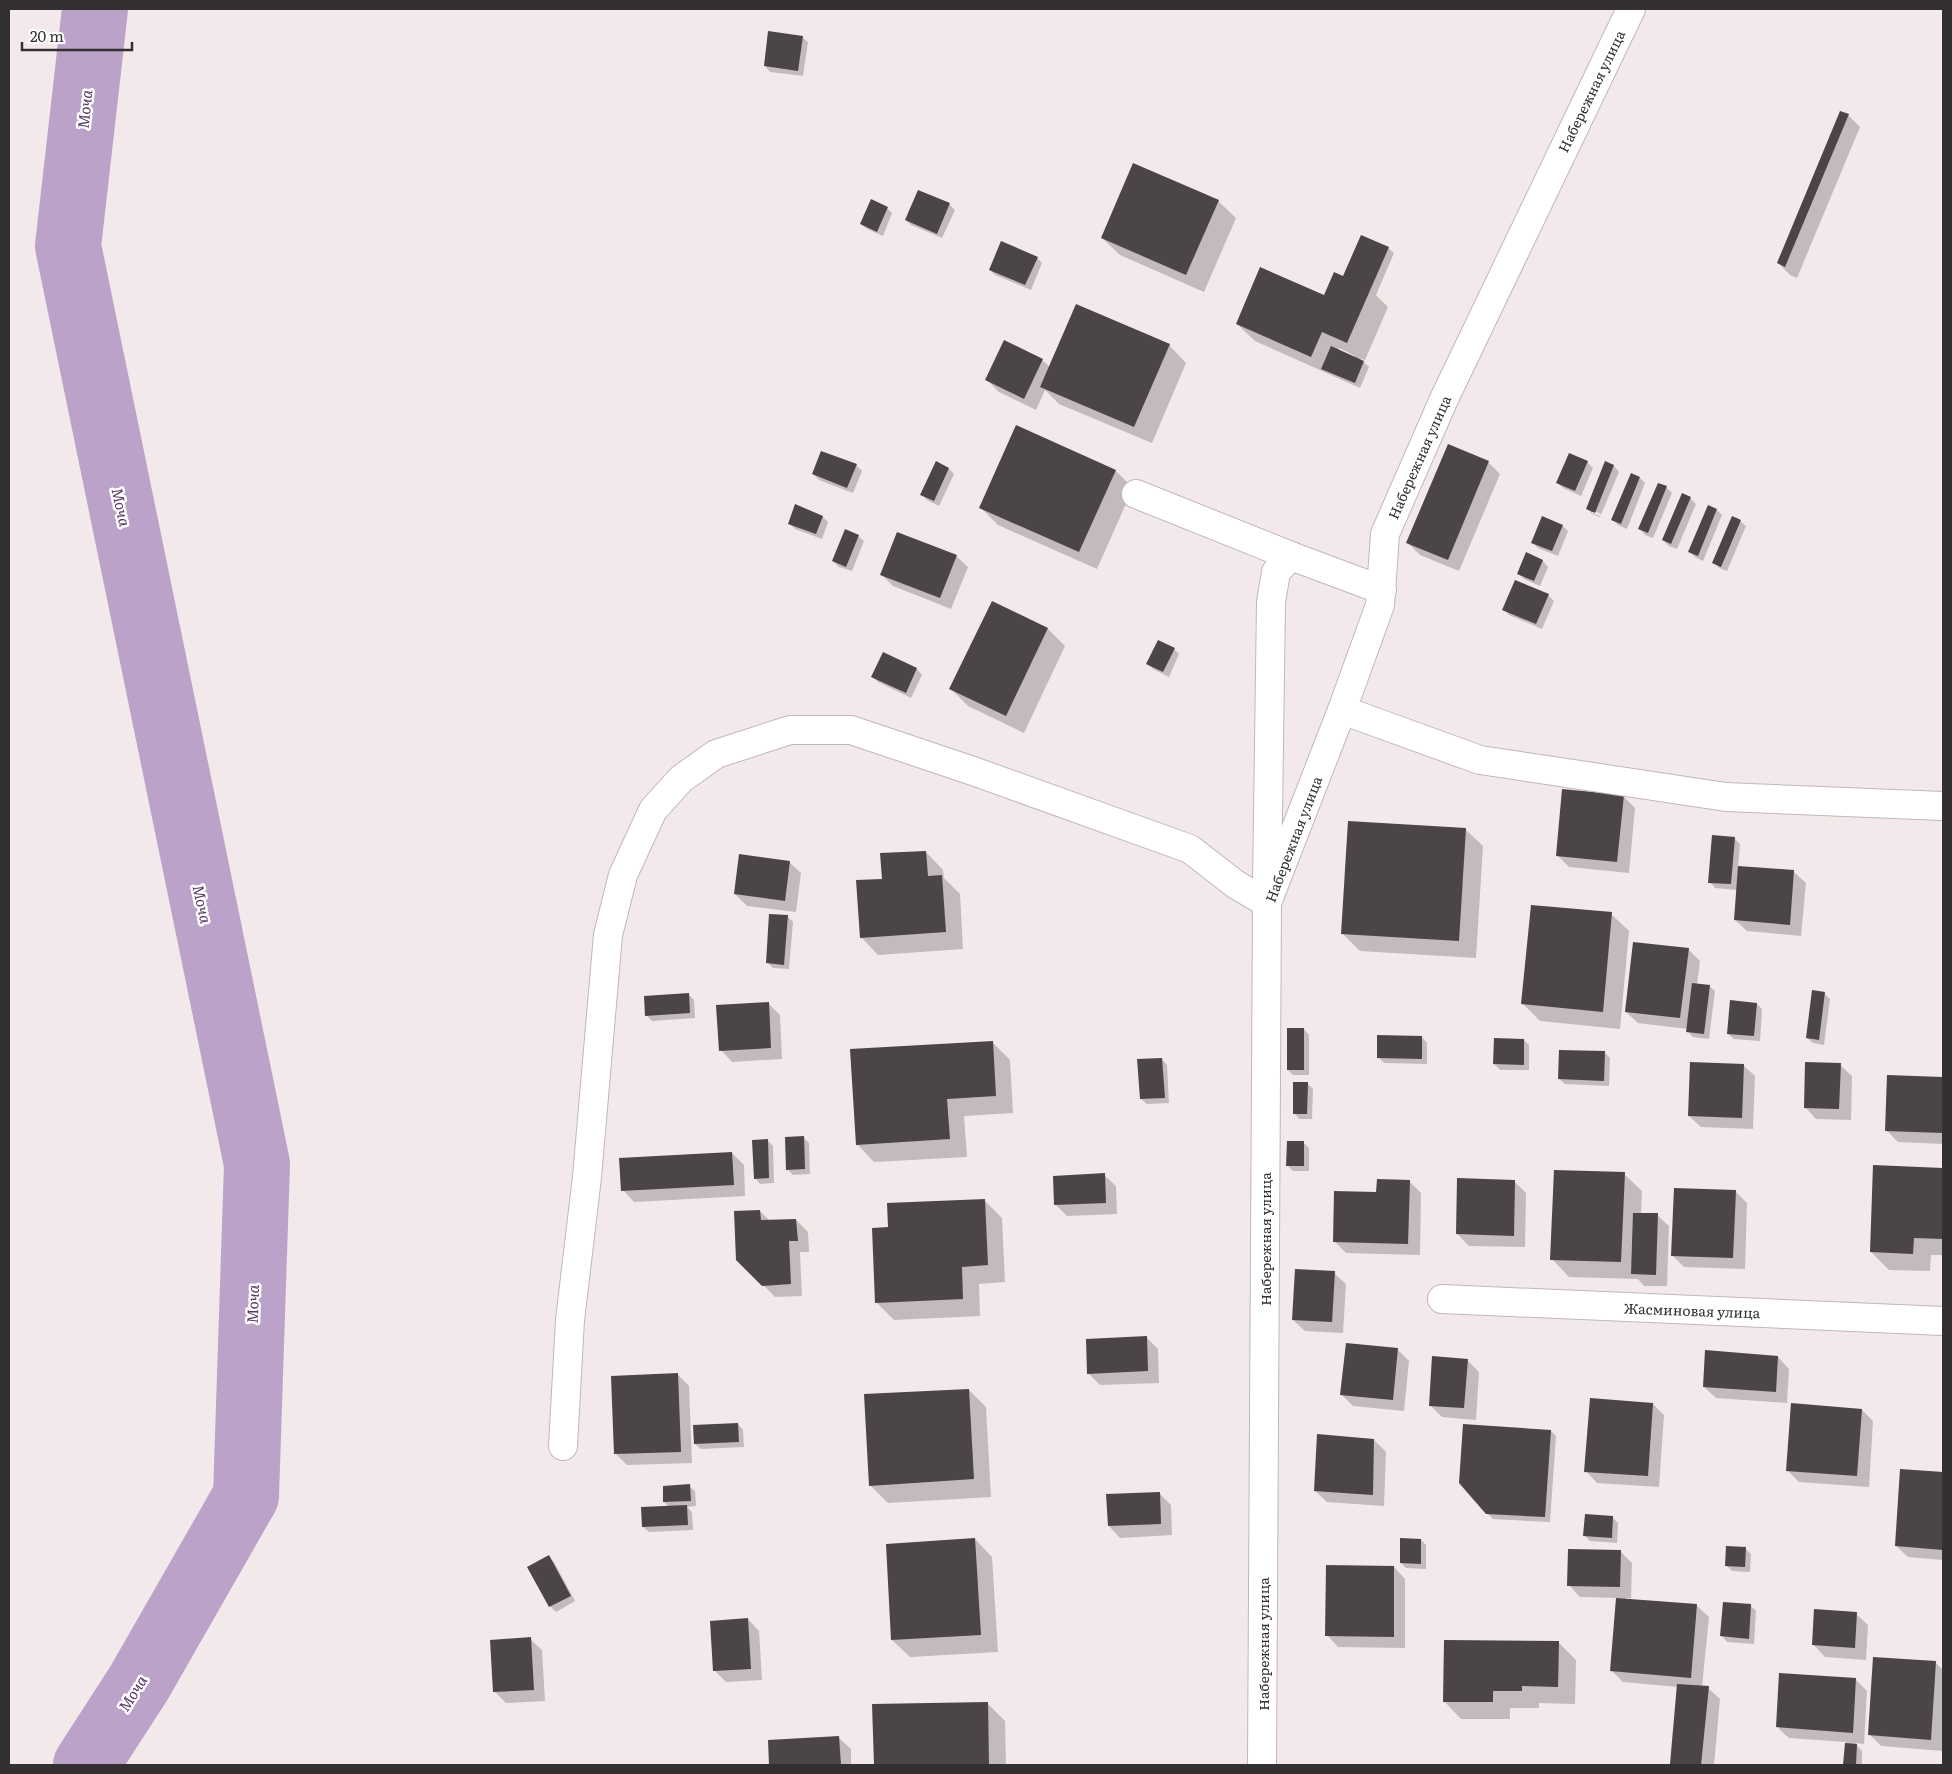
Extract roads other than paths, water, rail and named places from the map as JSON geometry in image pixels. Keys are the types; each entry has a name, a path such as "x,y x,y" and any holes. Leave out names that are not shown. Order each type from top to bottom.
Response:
{"street":[{"name":"Набережная улица","path":"1262,1765 1267,903 1342,710 1380,605 1385,534 1444,399 1631,9"},
{"path":"1136,494 1382,590"},
{"path":"563,1446 570,1320 587,1177 608,935 623,875 653,810 681,779 716,754 790,730 851,730 973,771 1190,849 1235,884 1267,903 1271,602 1276,572 1291,556"},
{"path":"1342,710 1480,760 1726,797 1943,806"},
{"name":"Жасминовая улица","path":"1442,1299 1943,1321"}],"waterway":[{"name":"Моча","path":"86,1765 139,1683 246,1496 257,1164 68,246 95,9"}]}
